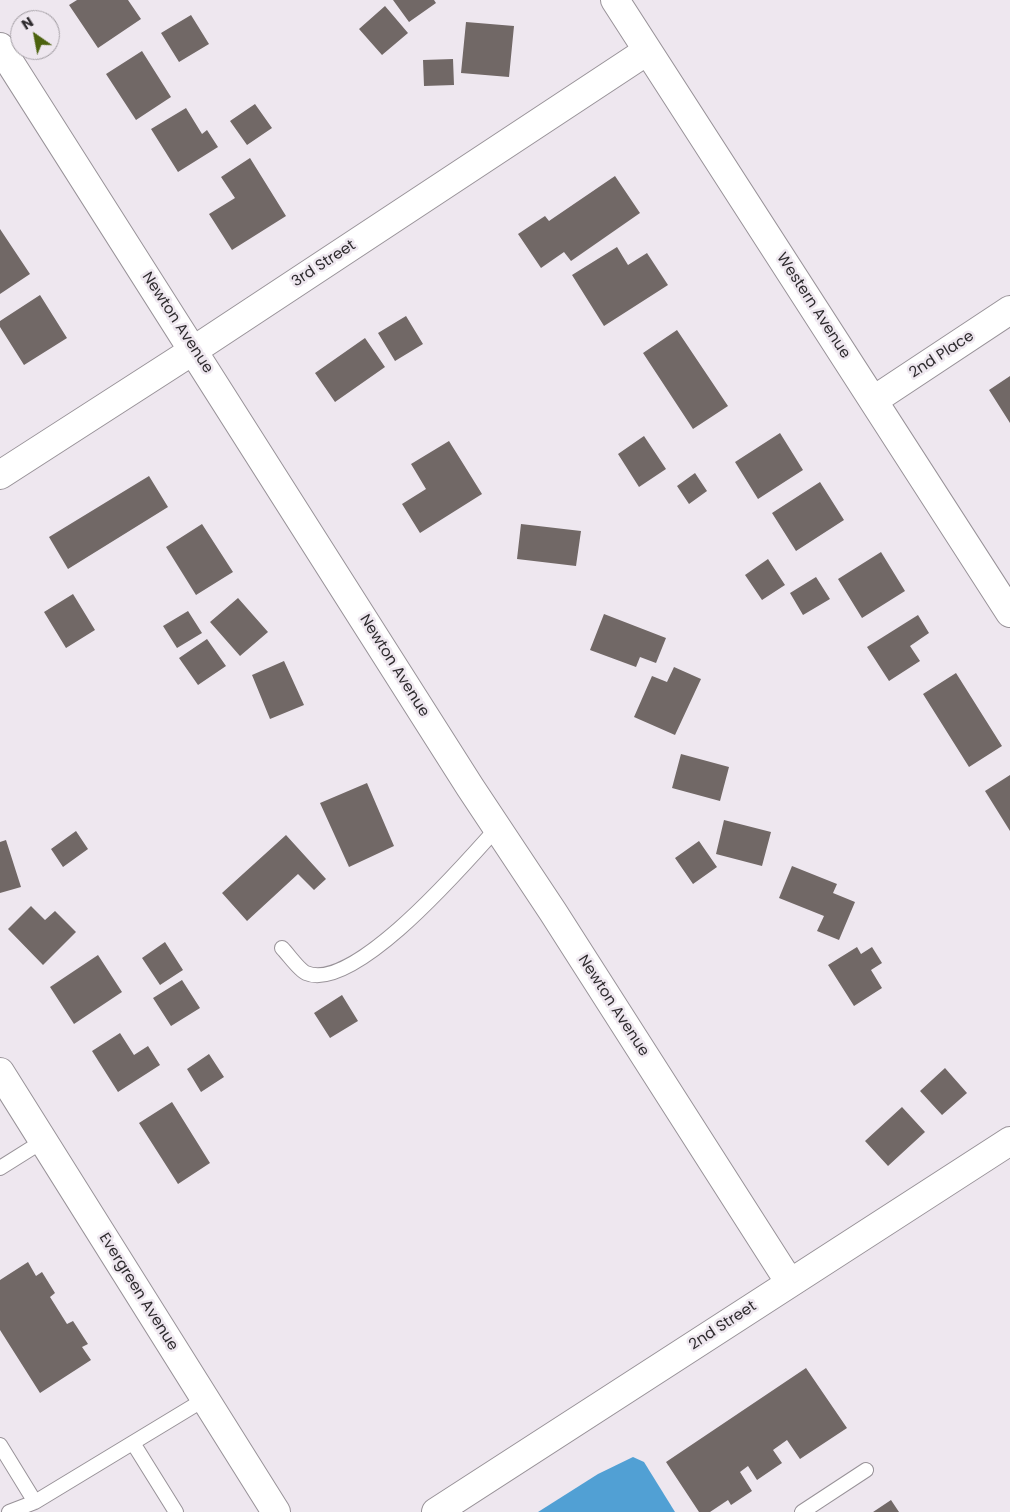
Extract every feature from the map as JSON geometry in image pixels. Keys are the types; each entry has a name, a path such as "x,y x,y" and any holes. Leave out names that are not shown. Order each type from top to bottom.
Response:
{"street":[{"name":"Western Avenue","path":"615,0 1010,613"},
{"name":"Newton Avenue","path":"0,47 497,828 790,1283"},
{"name":"3rd Street","path":"0,475 194,350 647,51"},
{"name":"2nd Place","path":"874,400 1010,310"},
{"name":"Evergreen Avenue","path":"0,1072 276,1512"},
{"name":"2nd Street","path":"436,1512 1010,1141"}],"lane":[{"path":"282,948 304,973 317,975 338,972 366,955 407,923 497,828"},
{"path":"0,1168 43,1141"},
{"path":"9,1512 35,1502 205,1399"},
{"path":"133,1443 176,1512"},
{"path":"0,1445 35,1502"},
{"path":"802,1512 866,1470"}],"water":[{"path":"633,1457 644,1462 675,1512 538,1512 598,1474"}],"building":[{"path":"77,0 128,0 141,19 98,48 69,5"},
{"path":"393,0 434,0 436,3 409,22"},
{"path":"385,6 408,33 382,55 359,29"},
{"path":"191,15 209,44 179,62 161,33"},
{"path":"466,22 514,26 509,77 461,73"},
{"path":"142,51 171,97 136,120 106,74"},
{"path":"453,59 454,85 424,86 423,60"},
{"path":"255,104 272,128 247,145 230,121"},
{"path":"186,108 202,134 207,130 218,147 178,172 151,129"},
{"path":"250,158 286,216 232,250 209,214 235,198 221,177"},
{"path":"615,176 640,213 571,261 564,252 541,268 518,234 545,216 549,221"},
{"path":"0,229 30,274 0,294"},
{"path":"617,247 628,265 647,253 668,285 604,326 572,275"},
{"path":"40,295 67,338 24,365 0,327 0,321"},
{"path":"406,316 423,344 395,361 378,333"},
{"path":"677,330 728,406 693,429 643,353"},
{"path":"365,338 385,367 335,402 315,373"},
{"path":"1010,376 1010,423 989,390"},
{"path":"780,433 803,470 758,499 735,462"},
{"path":"644,436 666,469 639,487 618,454"},
{"path":"449,441 482,494 420,533 402,504 426,489 411,464"},
{"path":"695,473 707,491 689,504 677,486"},
{"path":"149,476 168,507 68,569 49,537"},
{"path":"820,482 844,520 796,551 772,513"},
{"path":"202,524 233,572 196,595 166,547"},
{"path":"521,524 581,531 576,566 517,559"},
{"path":"881,552 905,591 862,618 838,579"},
{"path":"768,559 785,585 762,600 745,575"},
{"path":"816,577 830,599 803,615 790,593"},
{"path":"73,594 95,630 66,648 44,612"},
{"path":"238,598 268,632 240,656 210,622"},
{"path":"188,611 202,633 177,648 163,626"},
{"path":"604,614 666,638 656,663 640,657 636,667 590,650"},
{"path":"918,615 929,633 910,646 920,661 889,681 867,647"},
{"path":"207,639 226,666 198,685 179,658"},
{"path":"284,661 304,705 270,719 252,675"},
{"path":"674,667 701,679 675,735 634,717 652,676 667,682"},
{"path":"956,673 1002,746 969,767 923,694"},
{"path":"681,754 729,767 720,801 672,788"},
{"path":"1010,775 1010,831 985,791"},
{"path":"367,783 394,846 349,867 320,803"},
{"path":"724,820 771,832 762,866 716,854"},
{"path":"76,831 88,849 63,867 51,849"},
{"path":"286,835 326,879 314,890 298,874 247,921 222,893"},
{"path":"6,840 21,887 0,893 0,842"},
{"path":"699,841 717,867 693,884 675,858"},
{"path":"792,866 837,884 833,893 855,902 839,940 817,931 824,916 779,898"},
{"path":"31,906 45,920 55,911 76,932 43,965 8,929"},
{"path":"165,942 183,970 160,985 142,958"},
{"path":"857,947 861,954 872,947 882,963 871,970 882,988 854,1006 828,965"},
{"path":"98,955 122,992 74,1024 50,987"},
{"path":"182,980 200,1008 171,1026 153,998"},
{"path":"342,995 358,1021 330,1038 314,1013"},
{"path":"120,1033 134,1055 148,1046 160,1065 118,1092 92,1051"},
{"path":"209,1054 224,1077 201,1092 187,1069"},
{"path":"945,1068 967,1093 942,1115 920,1091"},
{"path":"172,1102 210,1163 178,1184 139,1123"},
{"path":"902,1107 925,1132 888,1166 865,1141"},
{"path":"28,1262 36,1276 42,1272 55,1293 50,1297 67,1324 73,1321 88,1344 82,1347 91,1360 40,1393 0,1330 0,1280"},
{"path":"806,1368 847,1428 800,1459 787,1440 773,1450 782,1463 757,1480 748,1466 740,1472 752,1491 731,1505 728,1500 710,1512 699,1512 666,1462"},
{"path":"891,1500 899,1512 873,1512"}]}
